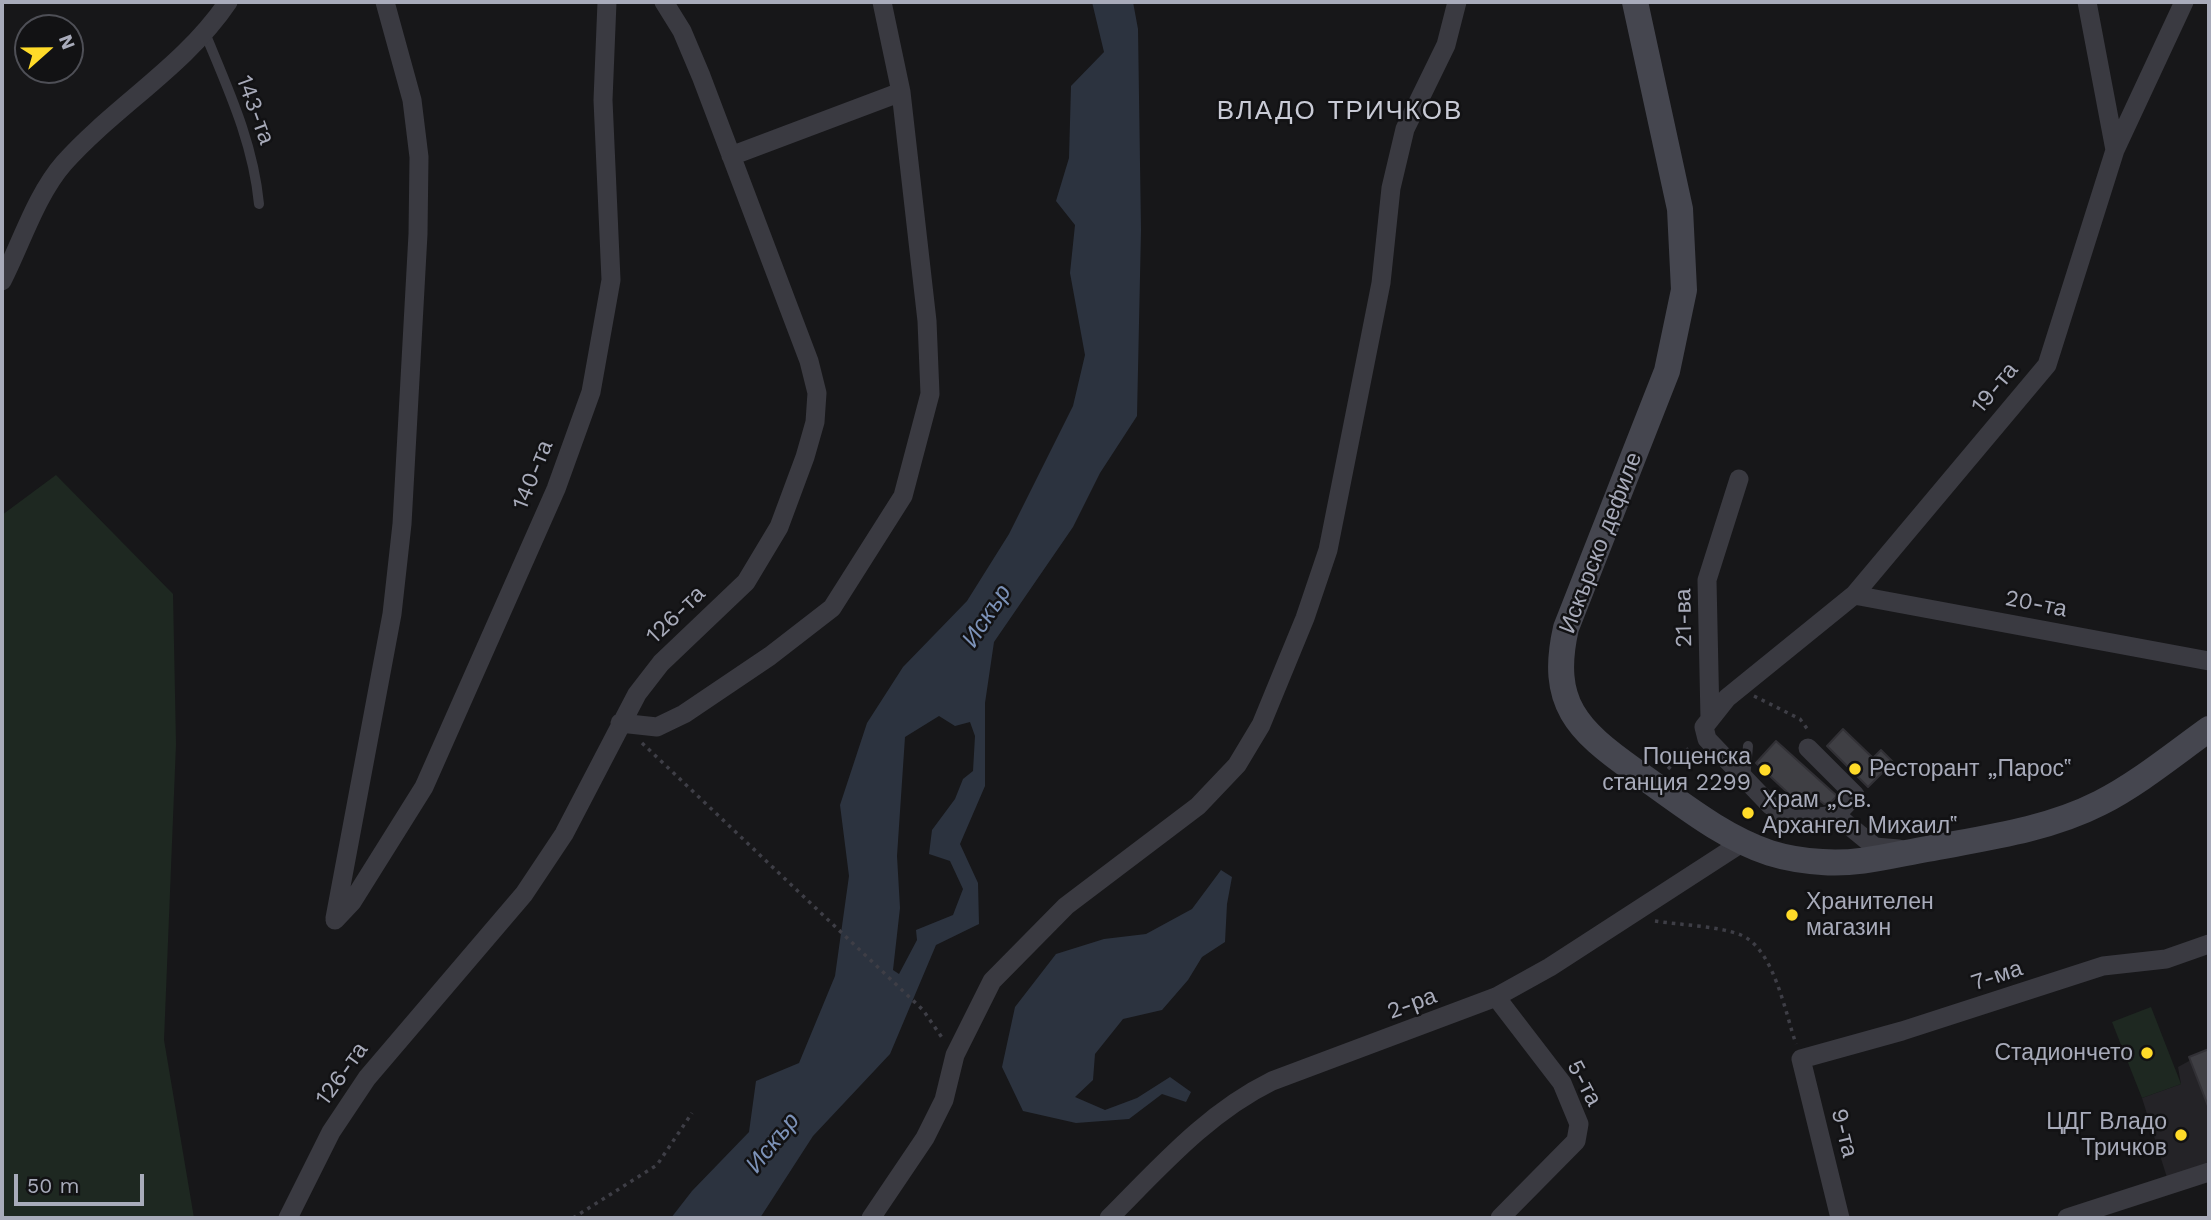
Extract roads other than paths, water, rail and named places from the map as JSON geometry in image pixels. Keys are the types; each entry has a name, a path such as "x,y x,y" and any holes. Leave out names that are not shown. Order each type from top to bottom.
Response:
{"main road":[{"name":"Искърско дефиле","path":"1635,2 1680,209 1684,290 1667,371 1566,628 1560,668 1561,690 1579,726 1608,752 1653,784 1743,842 1772,853 1823,862 1851,862 1918,850 2028,829 2065,818 2127,787 2209,729"}],"street":[{"path":"2,281 62,166 205,33 228,2"},
{"name":"140-та","path":"384,2 412,100 419,157 417,247 402,524 392,614 335,919 352,902 424,786 556,489 592,392 611,280 603,100 607,2"},
{"name":"126-та","path":"292,1210 331,1132 367,1078 524,894 551,854 570,824 637,694 661,663 746,582 779,527 815,422 817,393 809,361 682,32 664,2"},
{"path":"620,723 657,727 684,714 769,656 832,608 904,496 930,394 927,321 901,92 882,2"},
{"path":"872,1218 925,1138 944,1100 954,1055 992,981 1026,943 1066,906 1198,806 1237,765 1261,725 1305,618 1328,550 1381,284 1391,188 1399,153 1405,129 1446,45 1457,2"},
{"path":"2087,2 2115,150"},
{"name":"19-та","path":"1707,726 1727,698 1854,595 2047,365 2115,150 2184,2"},
{"path":"731,156 901,92"},
{"name":"21-ва","path":"1707,726 1707,580 1739,479"},
{"name":"20-та","path":"1854,595 2209,661"},
{"path":"1707,726 1745,779 1770,805 1793,820 1836,815 1855,795 1808,748"},
{"path":"1836,815 1875,847 1918,850"},
{"name":"2-ра","path":"1110,1218 1198,1129 1239,1097 1272,1081 1496,997 1550,967 1743,842"},
{"name":"7-ма","path":"1801,1059 1914,1028 2103,966 2166,960 2208,950"},
{"name":"5-та","path":"1496,997 1562,1083 1579,1124 1576,1141 1500,1218"},
{"name":"9-та","path":"1801,1059 1840,1218"},
{"path":"2067,1218 2209,1172"}],"lane":[{"name":"143-та","path":"205,33 242,122 252,155 260,204"},
{"path":"1745,779 1748,746"}],"water":[{"name":"Искър","path":"1092,2 1133,2 1138,29 1141,230 1137,416 1100,473 1073,527 994,642 985,703 985,786 960,844 978,883 979,924 936,945 890,1054 813,1136 760,1218 671,1218 692,1191 749,1132 756,1081 799,1063 835,976 849,876 840,805 867,723 903,667 967,601 1009,534 1073,406 1085,355 1070,273 1075,225 1056,201 1069,158 1071,86 1104,52","holes":["939,716 955,726 970,722 975,736 973,771 963,779 955,799 932,830 929,854 950,861 963,889 953,915 916,930 917,940 899,974 893,970 900,908 897,856 905,737"]},
{"path":"1221,870 1232,877 1225,942 1202,957 1188,980 1162,1010 1123,1019 1095,1054 1093,1080 1075,1097 1105,1110 1137,1098 1170,1077 1191,1092 1186,1102 1162,1094 1129,1119 1076,1123 1023,1111 1002,1067 1015,1007 1056,954 1104,939 1146,934 1192,909"}],"place":[{"name":"Ресторант „Парос‟","path":"1855,769"},
{"name":"Пощенска станция 2299","path":"1765,770"},
{"name":"Храм „Св. Архангел Михаил‟","path":"1748,813"},
{"name":"Хранителен магазин","path":"1792,915"},
{"name":"Стадиончето","path":"2147,1053"},
{"name":"ЦДГ Владо Тричков","path":"2181,1135"}],"district":[{"name":"ВЛАДО ТРИЧКОВ","path":"1340,111"}]}
